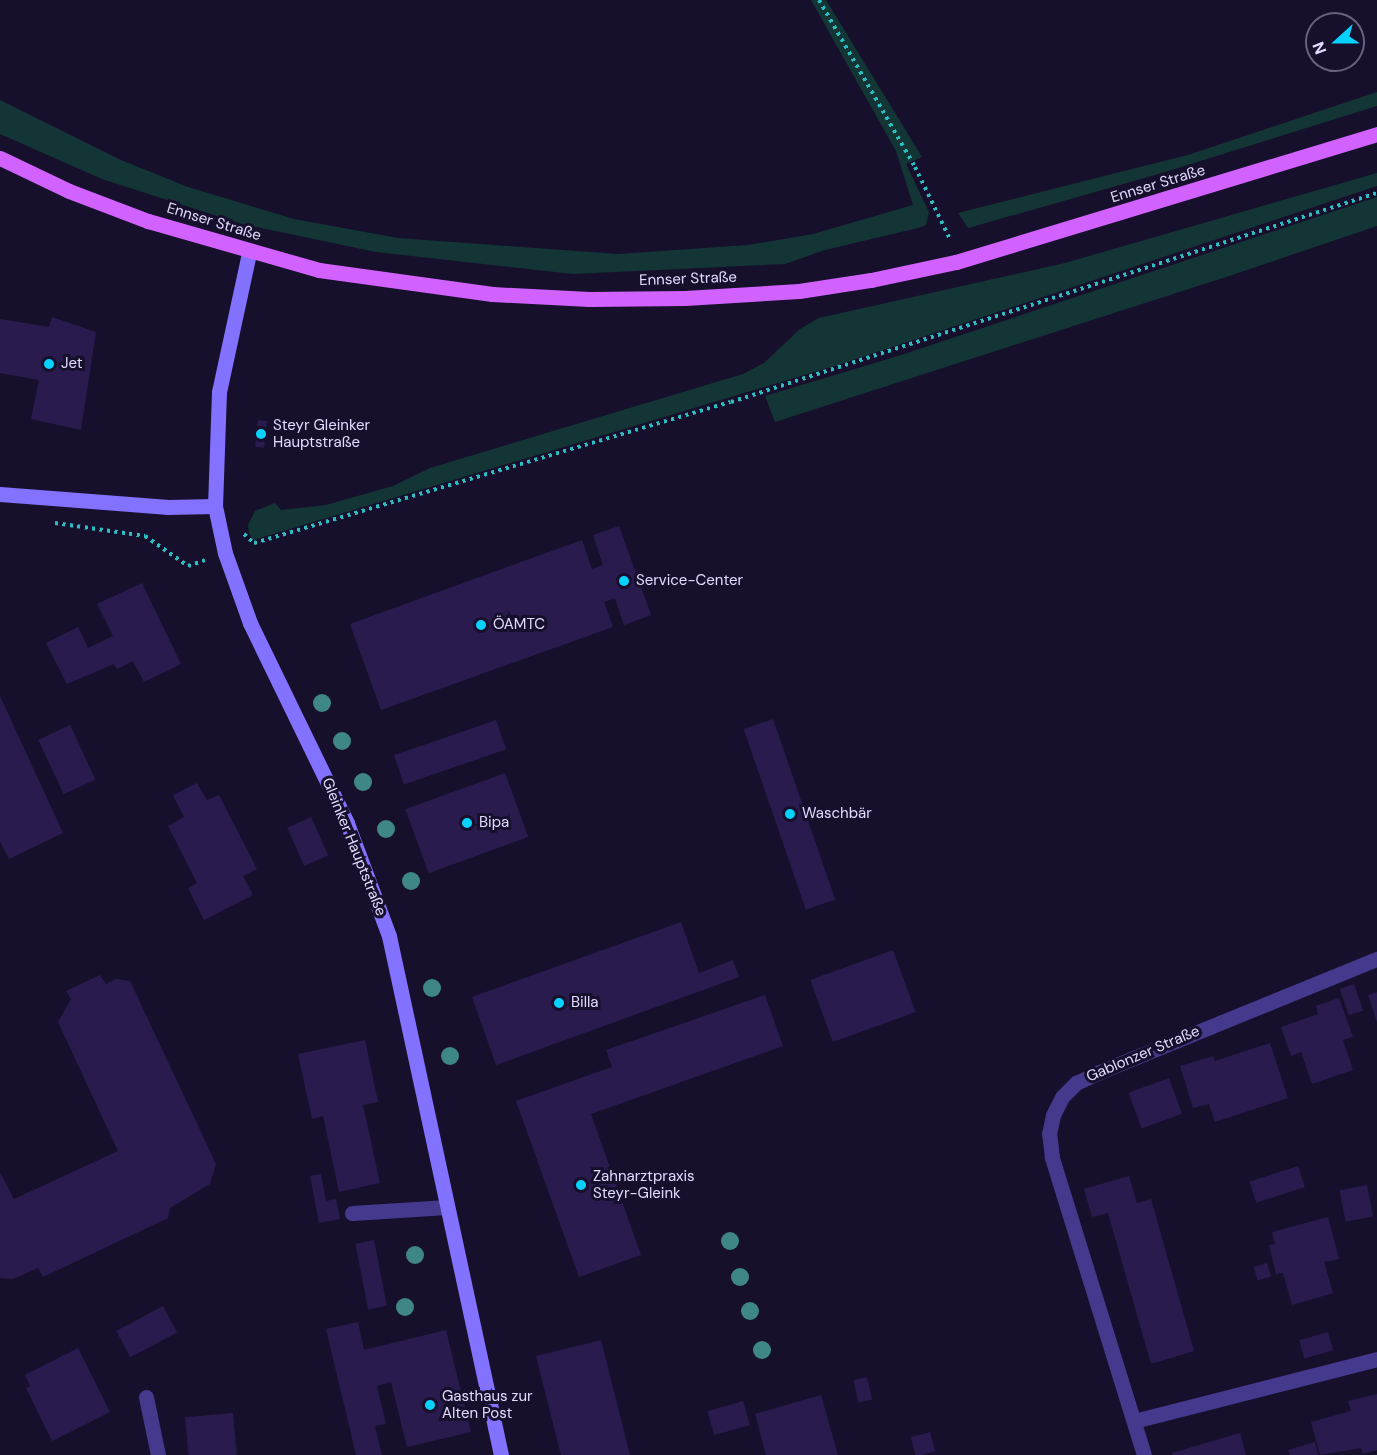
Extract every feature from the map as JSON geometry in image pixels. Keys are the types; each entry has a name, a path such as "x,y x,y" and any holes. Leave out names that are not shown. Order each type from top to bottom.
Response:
{"main road":[{"name":"Ennser Straße","path":"0,158 69,191 148,221 249,253 410,285 589,299 798,291 871,280 957,261 1377,134"}],"street":[{"name":"Gleinker Hauptstraße","path":"249,253 219,392 215,506 225,553 263,653 320,762 378,900 400,987 501,1455"},
{"path":"0,494 168,507 215,506"},
{"name":"Gablonzer Straße","path":"1144,1455 1052,1157 1049,1134 1062,1097 1076,1083 1097,1073 1377,959"},
{"path":"352,1213 447,1207"},
{"path":"1134,1421 1377,1359"},
{"path":"146,1397 158,1455"}],"path":[{"path":"819,0 942,217 957,261"},
{"path":"254,543 753,395 1377,193"},
{"path":"45,522 145,536 188,566 225,553"}],"green space":[{"path":"811,0 826,0 922,157 906,164 929,212 926,225 918,228 825,250 785,264 573,274 376,252 242,224 102,179 0,134 0,100 121,160 188,187 294,219 398,238 618,254 748,245 813,234 913,205 896,151"},
{"path":"1377,92 1377,106 1162,173 968,228 958,213 1188,155"},
{"path":"1377,173 1377,186 841,364 253,540 249,533 248,525 255,511 275,503 281,510 326,505 393,486 430,468 743,374 764,363 800,329 819,318 1065,263"},
{"path":"1377,197 1377,226 1226,277 775,422 765,396 898,356"}],"building":[{"path":"52,317 96,332 81,430 31,419 39,380 0,373 0,319 49,327"},
{"name":"Steyr Gleinker Hauptstraße","path":"258,420 267,421 264,448 255,447"},
{"name":"ÖAMTC","path":"619,526 651,615 624,625 615,598 604,602 613,627 381,710 350,624 582,540 592,569 603,565 593,535"},
{"path":"142,583 181,664 144,682 133,661 117,669 114,664 67,684 46,643 78,627 88,648 113,636 97,604"},
{"path":"0,696 63,833 9,859 0,842"},
{"name":"Waschbär","path":"773,719 835,900 806,910 744,729"},
{"path":"496,720 506,749 404,784 394,755"},
{"path":"70,725 95,779 64,794 38,740"},
{"name":"Bipa","path":"505,773 528,837 429,873 405,809"},
{"path":"197,783 207,800 219,795 257,869 243,876 253,895 204,920 188,888 197,883 168,826 184,817 173,795"},
{"path":"311,817 328,855 304,866 287,828"},
{"path":"681,922 699,973 733,960 739,977 496,1065 472,997"},
{"path":"893,950 916,1012 833,1042 810,980"},
{"path":"100,975 106,984 116,979 130,981 216,1164 210,1184 170,1208 168,1218 43,1277 38,1268 13,1279 0,1278 0,1172 14,1199 118,1151 58,1022 71,999 66,991"},
{"path":"1354,984 1363,1010 1349,1015 1340,989"},
{"path":"1377,992 1377,1022 1368,995"},
{"name":"Zahnarztpraxis Steyr-Gleink","path":"765,995 783,1046 591,1114 641,1255 579,1277 516,1101 612,1067 606,1050"},
{"path":"1339,998 1353,1037 1343,1040 1353,1070 1312,1084 1301,1052 1291,1056 1281,1027 1318,1014 1316,1006"},
{"path":"365,1040 378,1102 363,1105 380,1183 339,1192 323,1116 312,1119 298,1054"},
{"path":"1270,1043 1288,1098 1215,1122 1209,1104 1193,1108 1180,1066 1213,1056 1215,1061"},
{"path":"1169,1078 1182,1114 1142,1128 1129,1093"},
{"path":"1298,1166 1305,1187 1256,1203 1249,1182"},
{"path":"321,1174 326,1201 336,1199 340,1219 319,1223 310,1176"},
{"path":"1129,1176 1137,1203 1151,1199 1194,1351 1151,1364 1108,1213 1092,1217 1084,1189"},
{"path":"1367,1185 1373,1216 1346,1222 1340,1190"},
{"path":"1328,1217 1339,1259 1324,1262 1333,1293 1292,1305 1283,1273 1276,1274 1269,1245 1275,1244 1272,1232"},
{"path":"374,1240 387,1306 368,1309 355,1244"},
{"path":"1267,1263 1271,1276 1258,1280 1254,1267"},
{"path":"163,1306 177,1332 130,1357 116,1331"},
{"name":"Gasthaus zur Alten Post","path":"358,1322 364,1350 446,1330 471,1432 407,1447 391,1382 377,1386 386,1424 375,1426 382,1455 356,1455 326,1329"},
{"path":"1328,1332 1333,1350 1304,1359 1299,1340"},
{"path":"601,1340 630,1455 561,1455 536,1356"},
{"path":"78,1348 110,1412 52,1441 26,1388 30,1386 25,1375"},
{"path":"867,1377 872,1399 859,1403 853,1380"},
{"path":"1377,1394 1377,1450 1363,1454 1361,1448 1320,1455 1311,1422 1351,1411 1348,1401"},
{"path":"821,1395 838,1455 766,1455 755,1414"},
{"path":"743,1401 750,1425 714,1435 707,1411"},
{"path":"233,1413 237,1455 188,1455 185,1417"},
{"path":"930,1432 935,1451 915,1455 911,1437"},
{"path":"1240,1433 1246,1455 1173,1455 1172,1453"},
{"path":"1315,1442 1318,1455 1290,1455 1288,1450"}],"place":[{"name":"Jet","path":"49,364"},
{"name":"Steyr Gleinker Hauptstraße","path":"261,434"},
{"name":"Service-Center","path":"624,581"},
{"name":"ÖAMTC","path":"481,625"},
{"name":"Waschbär","path":"790,814"},
{"name":"Bipa","path":"467,823"},
{"name":"Billa","path":"559,1003"},
{"name":"Zahnarztpraxis Steyr-Gleink","path":"581,1185"},
{"name":"Gasthaus zur Alten Post","path":"430,1405"}]}
